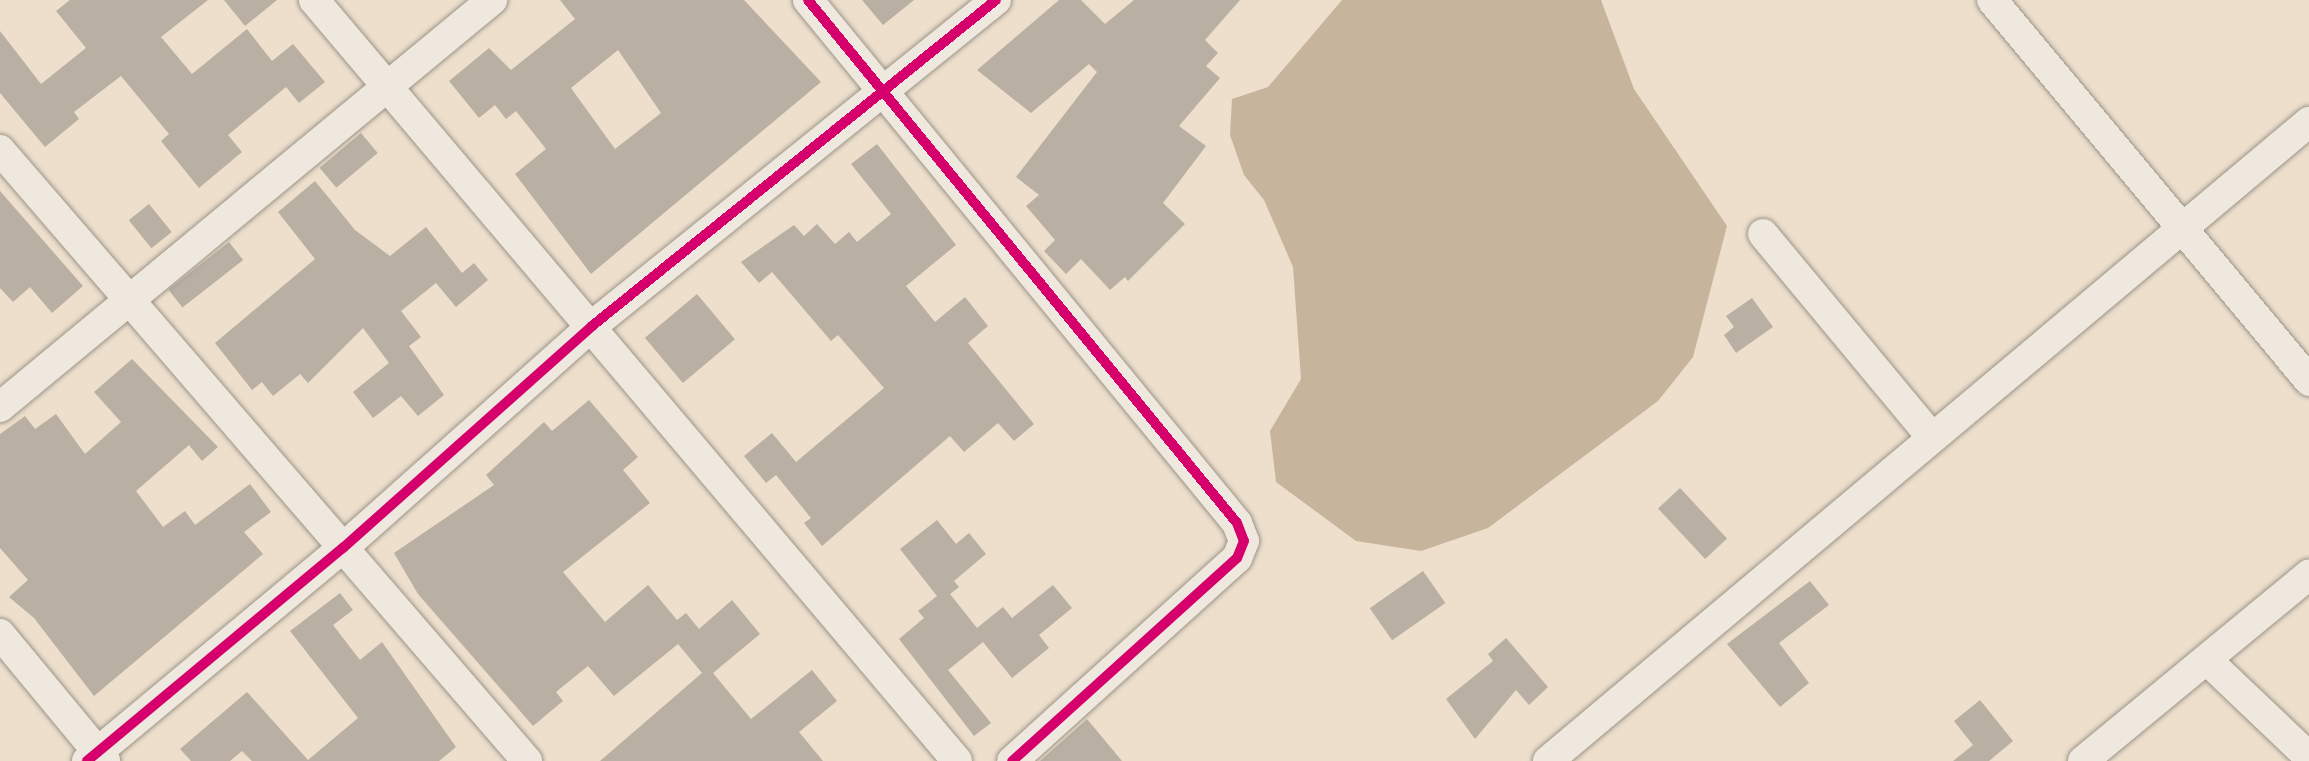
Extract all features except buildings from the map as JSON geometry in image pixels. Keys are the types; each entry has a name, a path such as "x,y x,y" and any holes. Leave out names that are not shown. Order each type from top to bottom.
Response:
{"street":[{"path":"314,0 957,761"},
{"path":"0,407 492,0"},
{"path":"808,0 1237,523 1244,540 1236,558 1012,761"},
{"path":"0,634 97,758 592,326 886,93 996,0"},
{"path":"1992,0 2309,381"},
{"path":"1548,761 2309,122"},
{"path":"0,150 125,301 527,761"},
{"path":"1763,234 1931,436"},
{"path":"2083,761 2309,575"},
{"path":"2207,660 2309,757"}],"shaded area":[{"path":"1342,0 1601,0 1634,89 1727,226 1693,357 1658,401 1488,528 1421,551 1356,541 1276,482 1270,431 1301,379 1293,267 1264,200 1244,175 1230,135 1232,99 1268,87"}],"cycle path":[{"path":"808,0 1237,523 1244,541 1237,558 1012,761"},
{"path":"87,761 343,548 592,326 996,0"}]}
